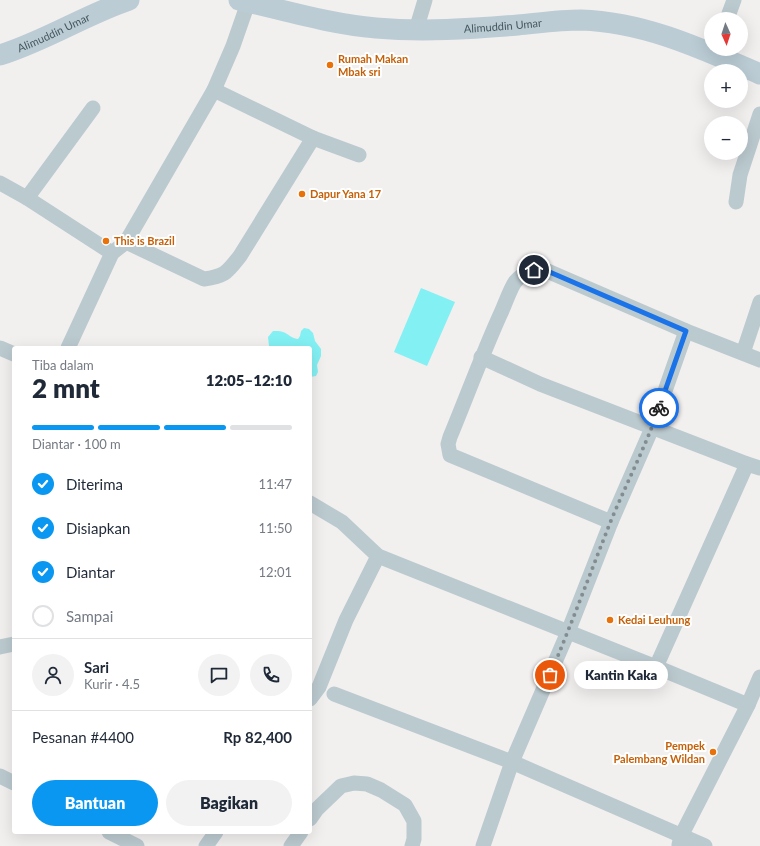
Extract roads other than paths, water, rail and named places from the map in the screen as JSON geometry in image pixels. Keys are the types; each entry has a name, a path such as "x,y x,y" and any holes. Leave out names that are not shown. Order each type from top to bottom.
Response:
{"street":[{"name":"Alimuddin Umar","path":"0,55 46,37 106,8 130,0"},
{"path":"416,30 425,0"},
{"path":"730,12 734,0"},
{"name":"Alimuddin Umar","path":"246,1 327,21 375,28 456,30 563,20 582,20 638,28 704,48"},
{"path":"69,346 112,253 126,242 214,90 233,46 246,1"},
{"name":"Alimuddin Umar","path":"723,56 760,74"},
{"path":"214,90 313,138 359,155"},
{"path":"27,198 94,108"},
{"path":"736,202 740,175 760,114"},
{"path":"126,242 204,279 218,277 226,272 240,256 313,138"},
{"path":"0,183 27,198 112,253"},
{"path":"611,522 450,455 448,444 450,437 476,375 481,357 515,282 526,273 534,270 545,270 686,331 760,360"},
{"path":"743,353 760,302"},
{"path":"483,846 512,762 568,632 611,522 652,428 686,331"},
{"path":"0,348 12,353"},
{"path":"481,357 540,384 753,466 656,667"},
{"path":"312,503 342,522 378,556 748,705"},
{"path":"312,696 319,687 346,620 378,556"},
{"path":"0,647 12,644"},
{"path":"680,841 748,705 760,677"},
{"path":"334,694 512,762 680,841 705,846"},
{"path":"0,776 12,782"},
{"path":"312,816 317,809 341,786 354,783 367,784 381,790 405,805 414,821 414,839 412,846"},
{"path":"114,834 137,846"},
{"path":"206,846 215,834"},
{"path":"291,846 300,834"}],"water":[{"path":"421,288 455,302 427,366 394,352"},
{"path":"304,328 309,329 313,333 315,341 321,349 321,356 317,365 318,372 316,376 312,377 312,346 269,346 268,337 273,331 282,332 298,339"}],"place":[{"name":"Rumah Makan Mbak sri","path":"330,65"},
{"name":"Dapur Yana 17","path":"302,194"},
{"name":"This is Brazil","path":"106,241"},
{"name":"Kedai Leuhung","path":"610,620"},
{"name":"Kantin Kaka","path":"550,675"},
{"name":"Pempek Palembang Wildan","path":"713,752"}]}
